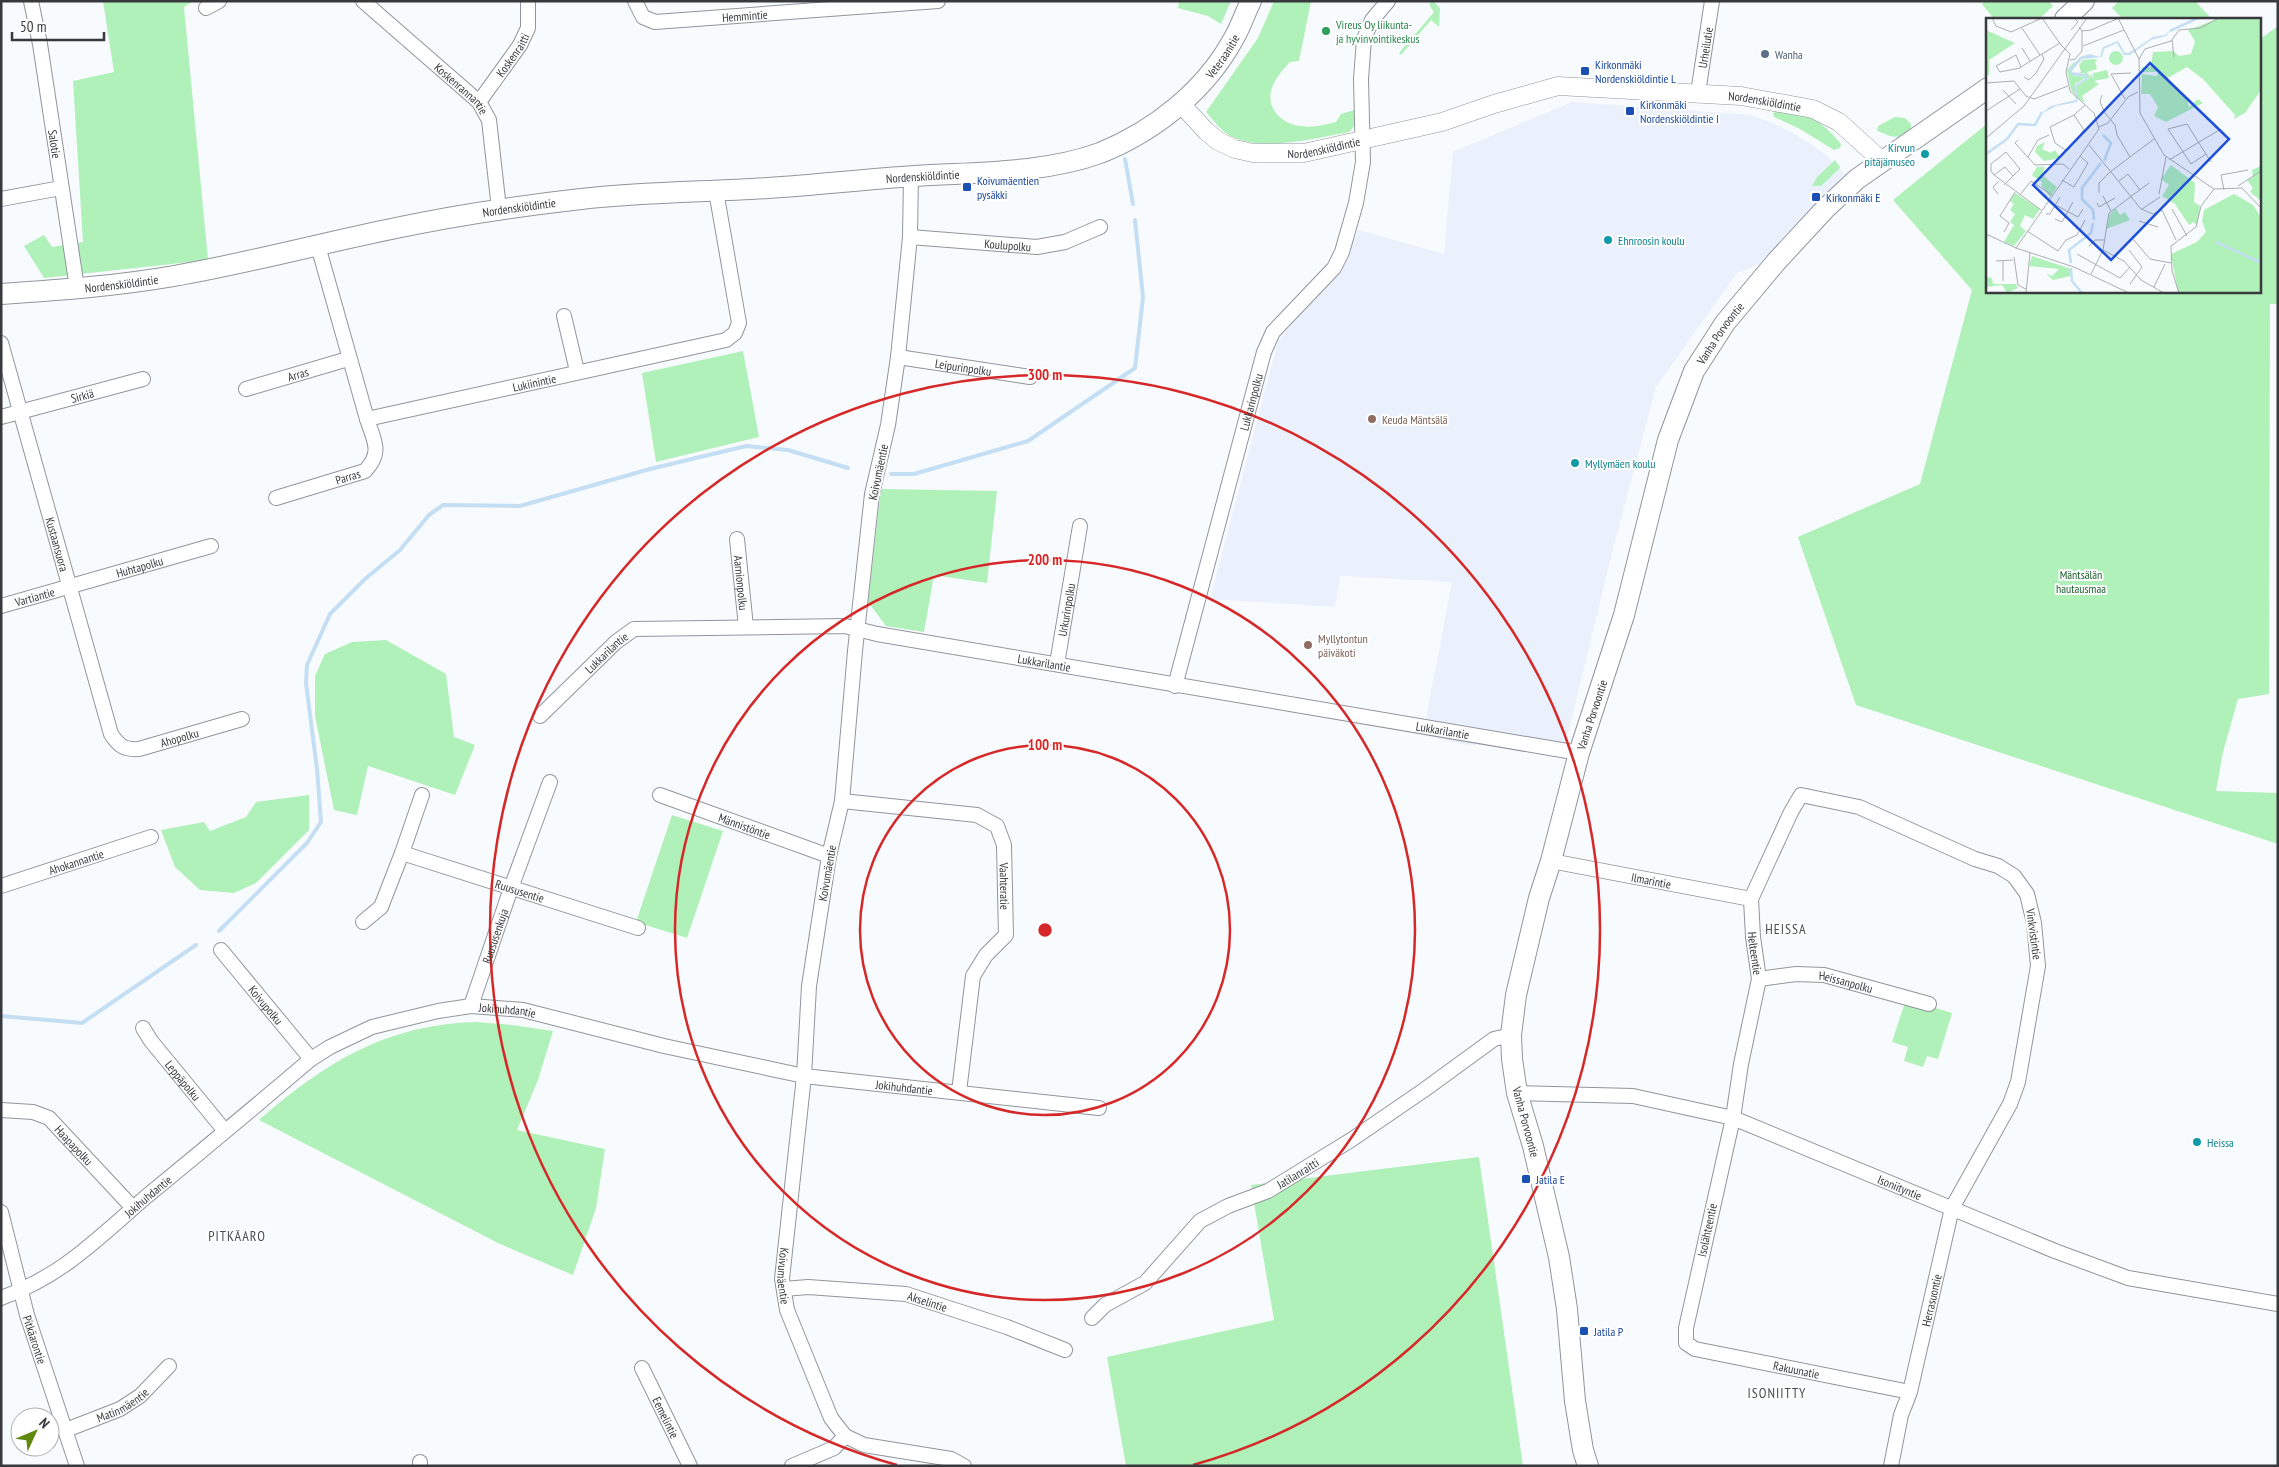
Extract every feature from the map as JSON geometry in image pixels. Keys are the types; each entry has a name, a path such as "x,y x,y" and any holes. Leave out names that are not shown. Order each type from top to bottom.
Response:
{"main road":[{"name":"Veteraanitie","path":"1181,104 1202,84 1234,39 1251,1"},
{"path":"2066,18 2084,1"},
{"name":"Vanha Porvoontie","path":"1588,1466 1582,1450 1575,1401 1567,1309 1559,1257 1533,1146 1517,1092 1511,1035 1516,995 1539,898 1579,753 1624,615 1668,440 1694,372 1724,323 1756,285 1831,203 1857,179 1986,89"},
{"name":"Nordenskiöldintie","path":"1,294 77,288 172,276 318,246 394,228 499,209 587,198 1003,171 1055,164 1090,156 1117,145 1155,124 1181,104"}],"street":[{"name":"Salotie","path":"31,1 40,44 77,288"},
{"path":"206,8 219,1"},
{"name":"Koskenrannantie","path":"363,1 479,102 489,120 499,209"},
{"name":"Hemmintie","path":"635,1 643,16 655,22 938,1"},
{"name":"Lukkarinpolku","path":"1175,686 1264,352 1272,332 1334,268 1342,252 1363,162 1360,79 1364,39 1372,20 1388,1"},
{"name":"Urheilutie","path":"1698,93 1712,1"},
{"name":"Koskenraitti","path":"479,102 520,45 528,28 528,3"},
{"name":"Nordenskiöldintie","path":"1181,104 1206,131 1218,141 1235,149 1253,153 1304,153 1442,122 1494,104 1558,86 1698,93 1776,101 1813,109 1839,122 1882,161"},
{"name":"Koivumäentie","path":"845,1436 831,1418 787,1310 783,1270 804,1076 809,986 829,856 842,801 857,628 872,494 888,425 898,357 910,237 911,176"},
{"path":"1,199 61,188"},
{"name":"Lukiinintie","path":"367,419 577,371 726,340 735,333 739,323 716,191"},
{"name":"Koulupolku","path":"910,237 1037,247 1065,242 1100,227"},
{"path":"318,246 348,360 367,419"},
{"path":"564,316 577,371"},
{"name":"Kustaansuora","path":"1,343 111,734 118,745"},
{"name":"Leipurinpolku","path":"898,357 1030,377"},
{"name":"Arras","path":"246,389 348,360"},
{"name":"Sirkiä","path":"1,417 22,413 143,379"},
{"name":"Parras","path":"276,498 366,471 375,461 377,450 367,419"},
{"name":"Urkurinpolku","path":"1057,664 1080,526"},
{"name":"Aarnionpolku","path":"737,539 746,627"},
{"name":"Huhtapolku","path":"69,587 211,546"},
{"name":"Vartiantie","path":"1,606 69,587"},
{"name":"Lukkarilantie","path":"540,716 616,642 634,629 845,626 877,634 1175,686 1579,753"},
{"name":"Ahopolku","path":"118,745 128,750 139,749 242,719"},
{"name":"Ruususenkuja","path":"471,1006 511,888 550,782"},
{"path":"363,922 381,906 422,795"},
{"name":"Männistöntie","path":"660,795 829,856"},
{"name":"Helteentie","path":"1733,1118 1741,1064 1759,979 1753,937 1752,899 1791,812 1801,795"},
{"name":"Vinkvistintie","path":"1801,795 1859,807 1974,859 1998,866 2014,876 2027,894 2034,923 2038,966 2018,1082 2010,1104 1952,1208"},
{"name":"Vaahteratie","path":"842,801 977,815 997,826 1004,846 1006,935 986,955 973,976 959,1092"},
{"name":"Ahokannantie","path":"2,883 150,837"},
{"name":"Ruususentie","path":"402,853 638,928"},
{"name":"Ilmarintie","path":"1551,860 1752,899"},
{"name":"Koivupolku","path":"220,950 311,1059"},
{"name":"Heissanpolku","path":"1759,979 1796,974 1824,975 1929,1004"},
{"name":"Jokihuhdantie","path":"1,1298 22,1290 61,1268 89,1248 133,1208 311,1059 336,1044 372,1027 438,1011 471,1006 523,1010 664,1046 804,1076 1099,1108"},
{"name":"Leppäpolku","path":"143,1028 151,1041 225,1132"},
{"name":"Jatilanraitti","path":"1092,1318 1105,1304 1145,1283 1200,1221 1213,1212 1268,1191 1352,1140 1494,1039 1511,1035"},
{"name":"Isoniityntie","path":"1517,1092 1633,1096 1733,1118 2128,1278 2278,1304"},
{"name":"Haapapolku","path":"1,1110 33,1112 49,1118 133,1208"},
{"name":"Isolähteentie","path":"1686,1343 1690,1309 1733,1118"},
{"name":"Herrasuontie","path":"1892,1466 1901,1415 1910,1392 1952,1208"},
{"name":"Pitkäarontie","path":"1,1212 22,1290 26,1315 77,1466"},
{"name":"Akselintie","path":"784,1289 808,1287 906,1294 1007,1327 1065,1350"},
{"name":"Rakuunatie","path":"1686,1343 1695,1349 1910,1392"},
{"name":"Matinmäentie","path":"66,1430 120,1409 140,1396 169,1366"},
{"name":"Eemelintie","path":"642,1368 690,1466"},
{"path":"792,1466 834,1448 845,1436 864,1445 951,1459 964,1466"}],"shaded area":[{"path":"1572,102 1751,115 1780,126 1808,142 1826,155 1863,192 1778,246 1759,264 1737,273 1656,387 1613,549 1566,742 1466,745 1423,735 1452,582 1340,576 1335,607 1210,599 1278,341 1338,269 1359,230 1444,254 1453,152"}],"green space":[{"path":"103,1 194,1 184,7 208,260 44,278 24,246 44,235 52,247 83,242 73,81 114,72"},
{"path":"1179,1 1231,1 1221,24 1208,16 1178,8"},
{"path":"1274,1 1311,1 1299,61 1290,62 1275,81 1270,95 1273,108 1287,122 1304,127 1336,122 1341,114 1354,110 1355,122 1349,132 1292,142 1248,142 1227,134 1206,112 1258,38"},
{"path":"1430,1 1433,1 1440,8 1439,27 1431,20 1401,55 1399,53 1434,12 1430,6"},
{"path":"1985,1 2049,1 2053,6 2040,18 1993,18 1982,4"},
{"path":"2119,1 2195,1 2211,18 2122,18 2112,8"},
{"name":"Mäntsälän hautausmaa","path":"2278,26 2278,304 2270,304 2269,694 2238,699 2223,752 2216,791 2278,793 2278,844 1856,705 1798,537 1920,484 1972,290 1893,200 1986,125 1986,292 2262,292 2262,38"},
{"path":"1776,110 1796,112 1820,123 1841,144 1840,148 1834,150 1800,129 1774,117 1773,114"},
{"path":"1895,117 1905,118 1911,124 1911,131 1898,137 1877,131 1878,126"},
{"path":"1835,160 1840,167 1839,169 1821,186 1812,186 1817,177"},
{"path":"743,351 759,437 656,462 642,373"},
{"path":"881,489 997,491 987,583 934,575 924,632 886,626 868,602"},
{"path":"386,640 446,674 454,737 475,745 455,795 368,766 357,815 334,810 315,716 315,676 325,654 352,642"},
{"path":"309,795 309,830 256,883 234,893 200,890 175,867 161,830 204,822 210,831 246,817 256,802"},
{"path":"672,815 723,831 687,938 636,922"},
{"path":"1906,999 1952,1013 1938,1059 1927,1056 1923,1067 1904,1061 1908,1047 1892,1042"},
{"path":"476,1022 553,1031 538,1080 517,1130 605,1149 596,1208 573,1275 500,1244 259,1120 308,1081 358,1050 414,1030 444,1024"},
{"path":"1479,1157 1523,1466 1126,1466 1107,1357 1274,1320 1251,1185"}],"waterway":[{"path":"1125,159 1133,204"},
{"path":"891,474 914,474 1028,441 1135,368 1143,297 1135,220"},
{"path":"219,931 307,843 321,822 317,769 306,683 307,665 330,614 365,579 400,550 429,515 443,505 520,506 650,469 746,446 788,450 848,468"},
{"path":"1,1016 82,1023 196,945"}],"place":[{"name":"Vireus Oy liikunta- ja hyvinvointikeskus","path":"1326,31"},
{"name":"Wanha","path":"1765,54"},
{"name":"Kirkonmäki Nordenskiöldintie L","path":"1585,71"},
{"name":"Kirkonmäki Nordenskiöldintie I","path":"1630,111"},
{"name":"Kirvun pitäjämuseo","path":"1925,154"},
{"name":"Koivumäentien pysäkki","path":"967,187"},
{"name":"Kirkonmäki E","path":"1816,197"},
{"name":"Ehnroosin koulu","path":"1608,240"},
{"name":"Keuda Mäntsälä","path":"1372,419"},
{"name":"Myllymäen koulu","path":"1575,463"},
{"name":"Myllytontun päiväkoti","path":"1308,645"},
{"name":"Heissa","path":"2197,1142"},
{"name":"Jatila E","path":"1526,1179"},
{"name":"Jatila P","path":"1584,1331"}],"district":[{"name":"HEISSA","path":"1786,929"},
{"name":"PITKÄARO","path":"237,1236"},
{"name":"ISONIITTY","path":"1777,1393"}]}
